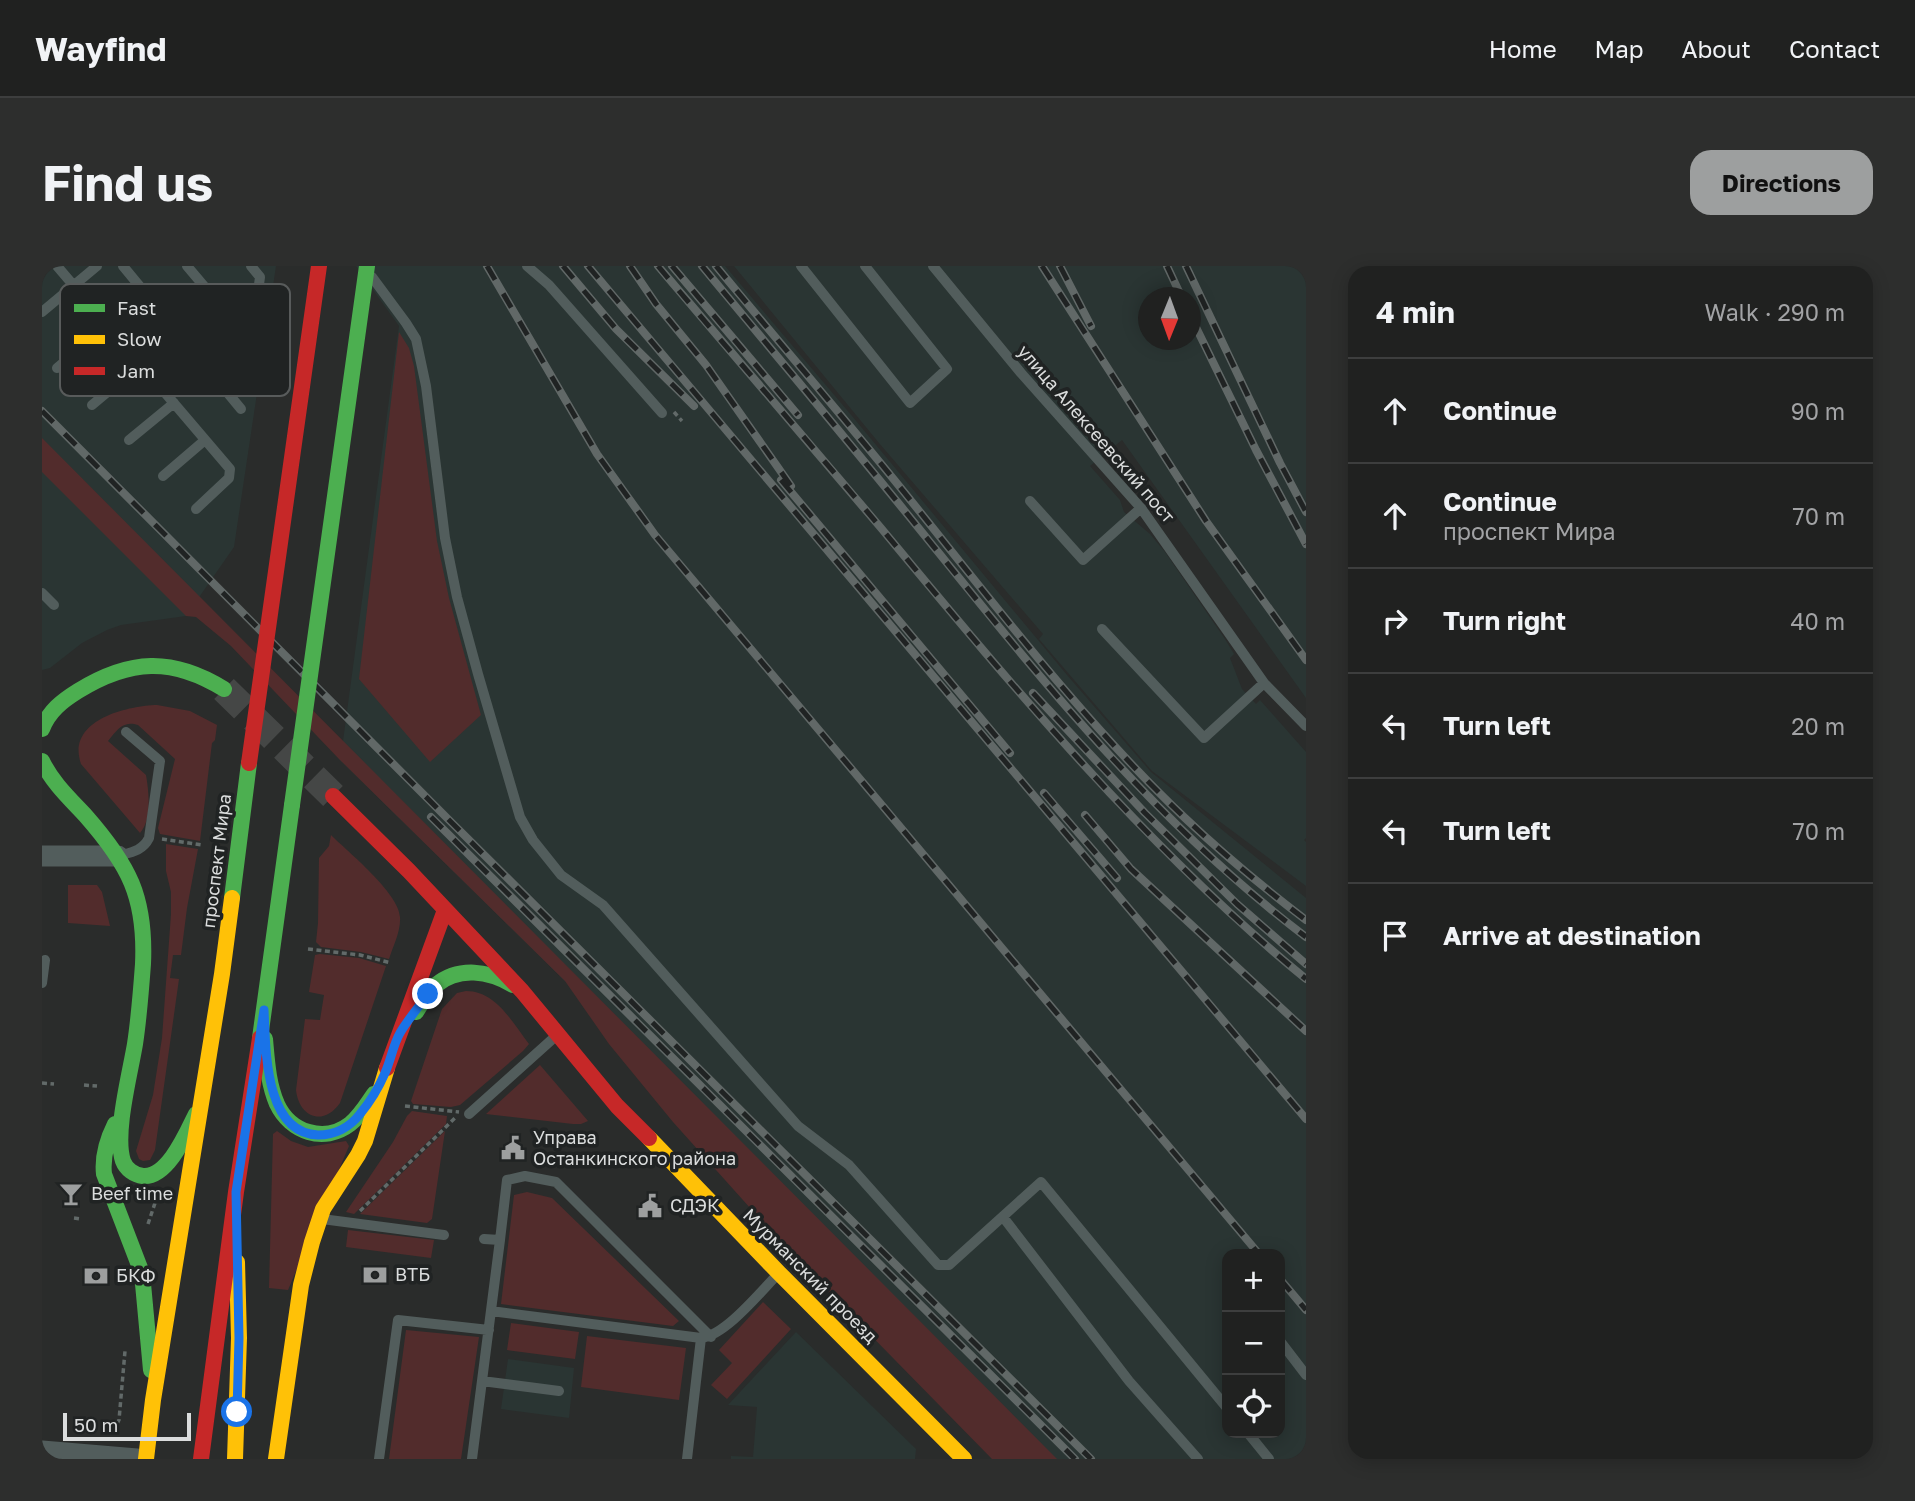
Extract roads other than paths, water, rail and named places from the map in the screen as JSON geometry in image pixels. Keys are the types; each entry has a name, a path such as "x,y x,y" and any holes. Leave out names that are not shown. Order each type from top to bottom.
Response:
{"street":[{"name":"проспект Мира","path":"146,1459 153,1399 222,974 319,266"},
{"path":"201,1459 366,266"},
{"path":"43,725 50,712 76,692 110,673 129,667 181,667 224,689"},
{"path":"44,768 118,856 138,898 142,932 138,1025 124,1105 121,1154 129,1171 139,1176 148,1176 155,1174 169,1161 203,1099"},
{"name":"Мурманский проезд","path":"333,796 409,871 522,990 617,1106 964,1459"},
{"path":"42,856 118,856"},
{"path":"276,1459 301,1285 319,1218 365,1141 385,1073 445,909"},
{"path":"400,1034 428,994 450,976 463,972 491,975 522,990"},
{"path":"264,1010 266,1048 275,1098 292,1126 318,1135 341,1130 352,1123 385,1073"},
{"path":"124,1105 108,1138 102,1162 107,1183 142,1273 153,1399"},
{"path":"235,1459 239,1338 236,1192"},
{"path":"42,1451 136,1459"}],"lane":[{"path":"57,266 73,284"},
{"path":"75,284 97,266"},
{"path":"123,266 138,284"},
{"path":"187,266 202,284"},
{"path":"251,266 260,277 259,284"},
{"path":"366,266 416,339 426,386 445,538 457,597 520,817 533,840 561,875 603,905 798,1126 849,1165 938,1265 949,1265 1041,1182 1222,1402"},
{"path":"527,266 549,285 662,412"},
{"path":"801,266 910,402 947,369 865,266"},
{"name":"улица Алексеевский пост","path":"933,266 1021,373 1142,508 1264,683 1306,726"},
{"path":"42,313 60,297"},
{"path":"92,405 103,396"},
{"path":"169,396 230,469 229,478 196,509"},
{"path":"230,396 241,409"},
{"path":"129,440 174,402"},
{"path":"163,476 205,440"},
{"path":"1030,501 1083,560 1142,508"},
{"path":"42,593 54,605"},
{"path":"1102,629 1204,738 1264,683"},
{"path":"118,856 140,849 149,838 160,761 126,732"},
{"path":"42,983 45,960"},
{"path":"468,1114 557,1035"},
{"path":"472,1459 508,1180 525,1176 556,1182 706,1337"},
{"path":"1003,1217 1129,1381 1198,1459"},
{"path":"319,1218 444,1235"},
{"path":"484,1239 500,1240"},
{"path":"491,1311 706,1337 723,1329 779,1273"},
{"path":"379,1459 398,1320 489,1330"},
{"path":"687,1459 706,1337"},
{"path":"1285,1348 1306,1375"},
{"path":"482,1381 559,1391"},
{"path":"1252,1438 1269,1459"}],"tunnel":[{"path":"224,689 333,796"}],"railway":[{"path":"487,266 597,454 655,535 1255,1249"},
{"path":"563,266 616,329 694,406"},
{"path":"588,266 1306,1119"},
{"path":"630,266 656,304 706,365 791,486"},
{"path":"658,266 1083,764 1191,876 1247,929 1306,979"},
{"path":"672,266 798,415"},
{"path":"702,266 1010,641 1101,746 1198,845 1306,937"},
{"path":"716,266 888,472 1043,664 1112,743 1199,831 1306,920"},
{"path":"1042,266 1206,521 1306,660"},
{"path":"1060,266 1091,326"},
{"path":"1167,266 1177,287"},
{"path":"1186,266 1306,512"},
{"path":"1201,338 1306,544"},
{"path":"42,411 1091,1459"},
{"path":"781,480 1010,753"},
{"path":"1033,693 1145,813 1237,904 1306,964"},
{"path":"1044,793 1117,878"},
{"path":"1085,815 1131,869 1306,1031"},
{"path":"431,817 1075,1459"},
{"path":"1285,1285 1306,1310"}],"place":[{"name":"Управа Останкинского района","path":"513,1148"},
{"name":"Beef time","path":"71,1194"},
{"name":"СДЭК","path":"650,1206"},
{"name":"ВТБ","path":"375,1275"},
{"name":"БКФ","path":"96,1276"}]}
